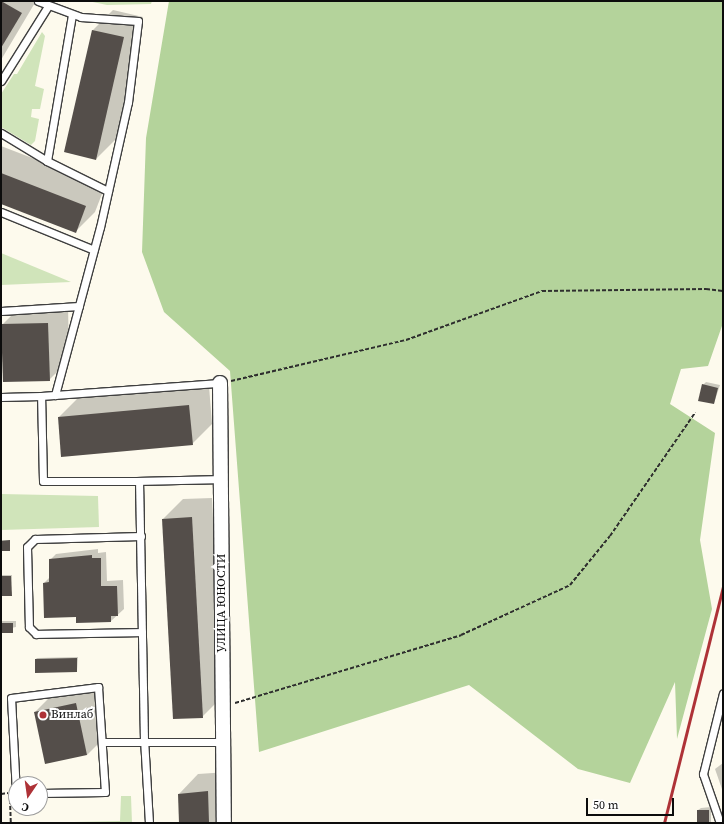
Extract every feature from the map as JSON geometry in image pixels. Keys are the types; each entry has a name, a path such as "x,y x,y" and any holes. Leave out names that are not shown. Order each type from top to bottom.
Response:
{"street":[{"name":"УЛИЦА ЮНОСТИ","path":"220,383 222,742 224,823"}],"lane":[{"path":"38,1 72,15 138,20 128,102 94,250 55,395"},
{"path":"1,81 48,6"},
{"path":"47,161 72,15"},
{"path":"1,133 47,161 108,191"},
{"path":"1,212 94,250"},
{"path":"1,311 79,306"},
{"path":"1,397 41,396 220,383"},
{"path":"41,396 43,481 221,479"},
{"path":"139,481 144,740 150,823"},
{"path":"141,536 35,539 27,547 29,627 36,634 142,632"},
{"path":"13,776 11,698 98,687 105,792 48,792"},
{"path":"720,823 703,774 723,693"},
{"path":"102,742 144,740 222,742"}],"path":[{"path":"220,383 406,340 542,291 706,289 723,291"},
{"path":"222,706 461,635 570,585 610,536 695,413"}],"green space":[{"path":"88,1 152,1 151,4 107,5"},
{"path":"169,1 723,1 723,323 708,366 681,369 670,404 715,433 700,540 712,609 677,739 675,682 630,783 578,769 469,685 259,752 230,371 164,312 142,252 146,138"},
{"path":"42,32 45,36 35,86 44,89 40,109 32,109 31,117 39,119 35,141 31,145 1,127 1,94 14,74 17,74"},
{"path":"1,253 71,282 1,285"},
{"path":"1,494 98,496 99,527 1,530"},
{"path":"121,796 131,796 132,823 27,823 120,821"}],"building":[{"path":"1,1 22,13 1,48"},
{"path":"92,30 124,37 96,160 64,152"},
{"path":"1,173 86,206 76,233 1,204"},
{"path":"48,323 50,381 3,382 1,324"},
{"path":"702,384 718,388 714,404 698,401"},
{"path":"189,405 193,445 61,457 58,417"},
{"path":"192,517 203,718 173,719 162,519"},
{"path":"10,540 10,551 1,551 1,541"},
{"path":"92,555 92,558 101,558 101,586 117,586 118,616 111,616 111,622 76,623 76,617 44,618 43,583 49,582 49,559"},
{"path":"1,576 11,576 12,596 1,596"},
{"path":"1,623 13,623 13,633 1,633"},
{"path":"77,658 77,672 35,673 35,659"},
{"path":"76,703 87,755 45,764 34,712"},
{"path":"208,791 209,823 179,823 178,794"},
{"path":"697,810 709,810 709,823 697,823"}],"railway":[{"path":"664,823 723,586"}],"place":[{"name":"Винлаб","path":"43,715"}]}
